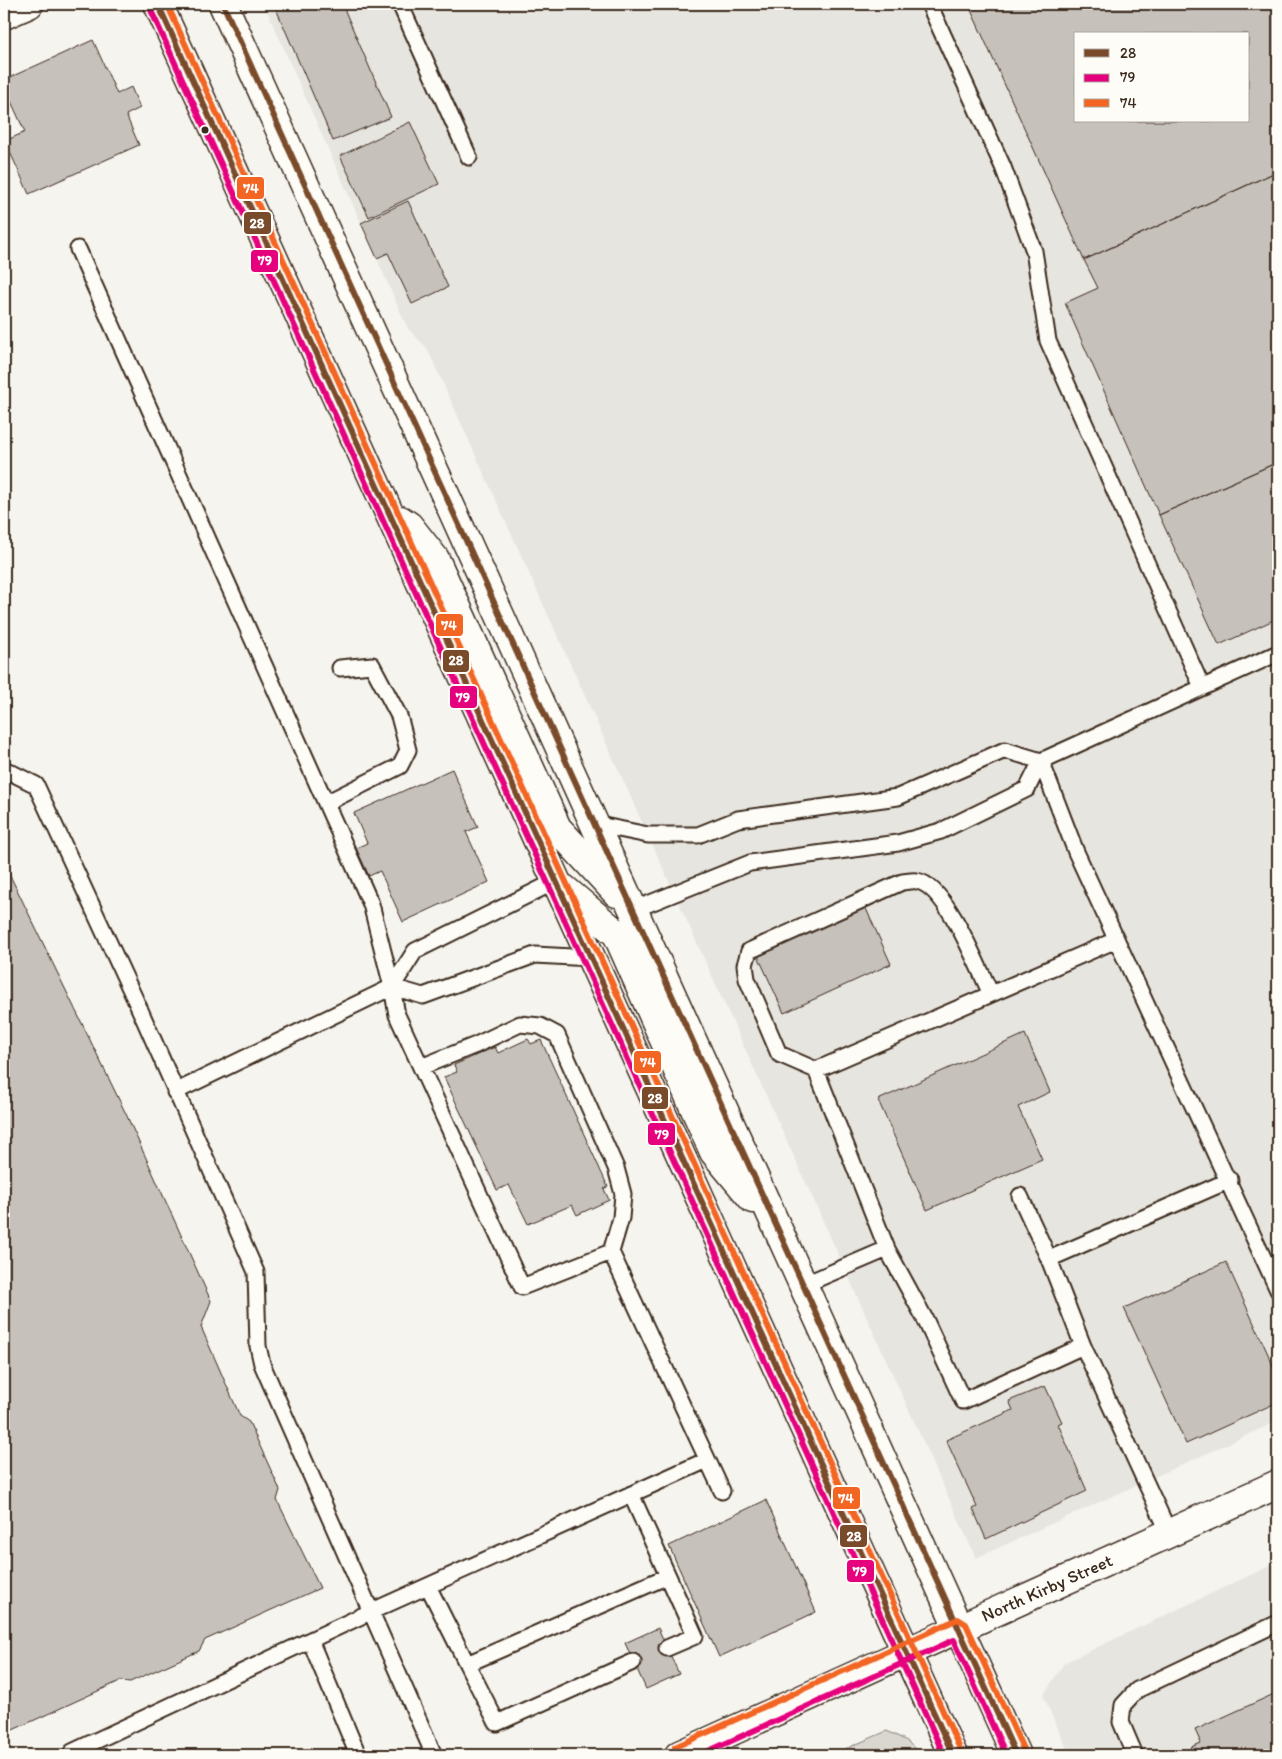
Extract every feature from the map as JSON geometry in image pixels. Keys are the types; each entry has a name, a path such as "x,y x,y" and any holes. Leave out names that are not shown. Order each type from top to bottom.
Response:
{"main road":[{"path":"4,15 29,4"},
{"path":"158,4 953,1755"},
{"path":"223,4 1016,1755"},
{"path":"389,513 409,526 435,559 557,828 633,910"},
{"path":"556,881 617,934 714,1152 778,1230"},
{"name":"North Kirby Street","path":"679,1755 1278,1484"}],"lane":[{"path":"400,4 469,158"},
{"path":"929,4 1003,167 1034,251 1048,341 1202,687"},
{"path":"78,249 372,904 397,1015 522,1287 611,1252"},
{"path":"633,910 750,863 898,843 941,831 1027,789 1041,761 1278,653"},
{"path":"326,803 400,766 408,750 399,716 372,665 340,668"},
{"path":"594,824 648,836 698,834 738,819 898,797 1005,750 1041,761"},
{"path":"1041,761 1076,852 1230,1180 1278,1290"},
{"path":"4,769 36,785 140,1010 256,1272 258,1346 262,1364 434,1755"},
{"path":"175,1092 392,987 415,951 556,881"},
{"path":"991,994 946,903 933,890 918,881 902,882 749,951 745,965 747,979 779,1054 816,1070 887,1249 925,1319 963,1401 1083,1346"},
{"path":"816,1070 1116,940"},
{"path":"392,987 423,996 535,955 591,958"},
{"path":"421,1068 520,1024 540,1026 557,1035 616,1168 624,1194 621,1218 611,1252 722,1491"},
{"path":"1049,1259 1230,1180"},
{"path":"1020,1196 1049,1259 1083,1346 1169,1533"},
{"path":"803,1285 887,1249"},
{"path":"73,1755 72,1752 370,1612 707,1460"},
{"path":"631,1494 695,1636 668,1648"},
{"path":"467,1664 668,1576"},
{"path":"428,1586 497,1723 633,1662"},
{"path":"1135,1755 1121,1722 1123,1705 1137,1690 1278,1623"},
{"path":"310,1640 358,1755"}],"shaded area":[{"path":"264,4 1278,4 1278,1421 976,1558 427,348 408,329"},
{"path":"1278,1562 1278,1755 1070,1755 1043,1696 1064,1663"},
{"path":"887,1731 907,1741 921,1755 831,1755"}],"building":[{"path":"274,4 342,4 391,117 333,141"},
{"path":"980,4 1278,4 1278,171 1084,260 970,8"},
{"path":"93,40 117,94 131,87 140,108 126,115 139,145 29,194 5,141 25,132 4,86 4,80"},
{"path":"410,122 439,184 369,217 340,156"},
{"path":"1278,171 1278,462 1159,515 1065,303 1098,288 1084,260"},
{"path":"408,201 448,287 412,304 388,253 377,258 361,223"},
{"path":"1278,462 1278,618 1219,645 1159,515"},
{"path":"452,769 478,827 466,832 489,882 403,922 380,871 369,876 356,848 367,843 354,813"},
{"path":"4,863 126,1114 211,1301 201,1327 240,1416 249,1422 280,1490 277,1500 320,1588 205,1640 199,1651 130,1682 120,1681 4,1734"},
{"path":"863,902 891,964 784,1013 758,956 789,941 787,937"},
{"path":"1025,1034 1050,1092 1018,1107 1042,1159 927,1210 878,1100"},
{"path":"528,1039 531,1044 541,1040 608,1187 604,1189 609,1200 577,1215 572,1205 528,1224 509,1185 497,1190 444,1077 457,1072 454,1065 495,1047 498,1053"},
{"path":"1226,1262 1278,1376 1278,1402 1186,1444 1124,1308"},
{"path":"1045,1386 1062,1422 1058,1424 1087,1491 986,1539 973,1509 977,1507 946,1440 1013,1410 1009,1401"},
{"path":"766,1500 816,1612 719,1657 669,1546"},
{"path":"658,1628 679,1674 646,1689 625,1643"},
{"path":"1278,1689 1278,1755 1195,1755 1191,1747 1201,1743 1195,1730 1274,1694 1273,1691"}],"transit line":[{"name":"28","path":"158,4 953,1755"},
{"name":"74","path":"167,4 961,1751"},
{"name":"28","path":"223,4 1016,1755"},
{"name":"79","path":"150,8 944,1755"},
{"name":"74","path":"675,1747 958,1619 966,1624 1024,1751"},
{"name":"79","path":"700,1755 954,1640 1006,1755"}]}
